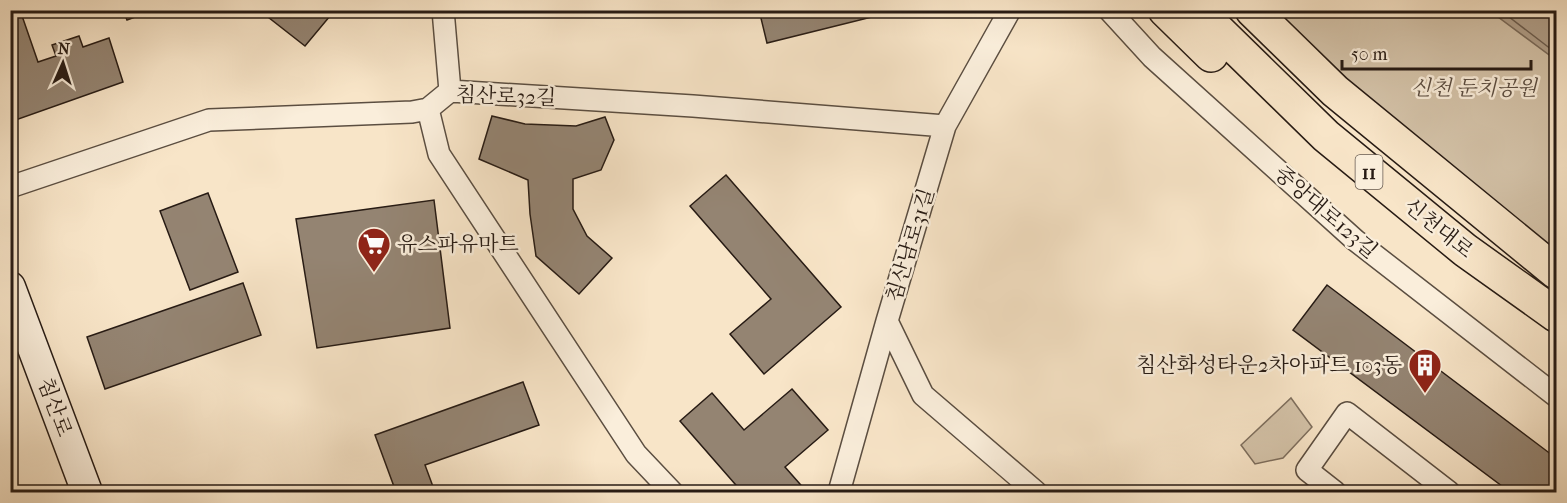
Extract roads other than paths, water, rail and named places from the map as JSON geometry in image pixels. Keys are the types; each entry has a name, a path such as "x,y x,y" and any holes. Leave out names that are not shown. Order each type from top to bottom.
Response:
{"highway":[{"path":"1165,10 1222,67 1326,136"},
{"name":"신천대로","path":"1197,10 1326,136 1465,250 1557,315"},
{"name":"신천대로","path":"1252,10 1335,91 1557,272"},
{"path":"1268,10 1335,91"}],"main road":[{"name":"침산로","path":"10,287 87,492"}],"street":[{"path":"443,10 450,91"},
{"name":"침산남로31길","path":"840,492 887,321 945,126 1010,10"},
{"name":"중앙대로123길","path":"1109,10 1152,57 1355,240 1557,396"},
{"name":"침산로32길","path":"10,187 208,120 412,112 428,109 450,91 693,106 945,126"},
{"path":"428,109 439,154 636,454 672,492"},
{"path":"887,321 923,394 1036,492"},
{"path":"1335,492 1307,470 1347,413 1449,492"}],"water":[{"path":"1490,11 1556,11 1556,60"}],"place":[{"name":"유스파유마트","path":"374,273"},
{"name":"침산화성타운2차아파트 103동","path":"1425,394"}],"park label":[{"name":"신천 둔치공원","path":"1474,88"}]}
